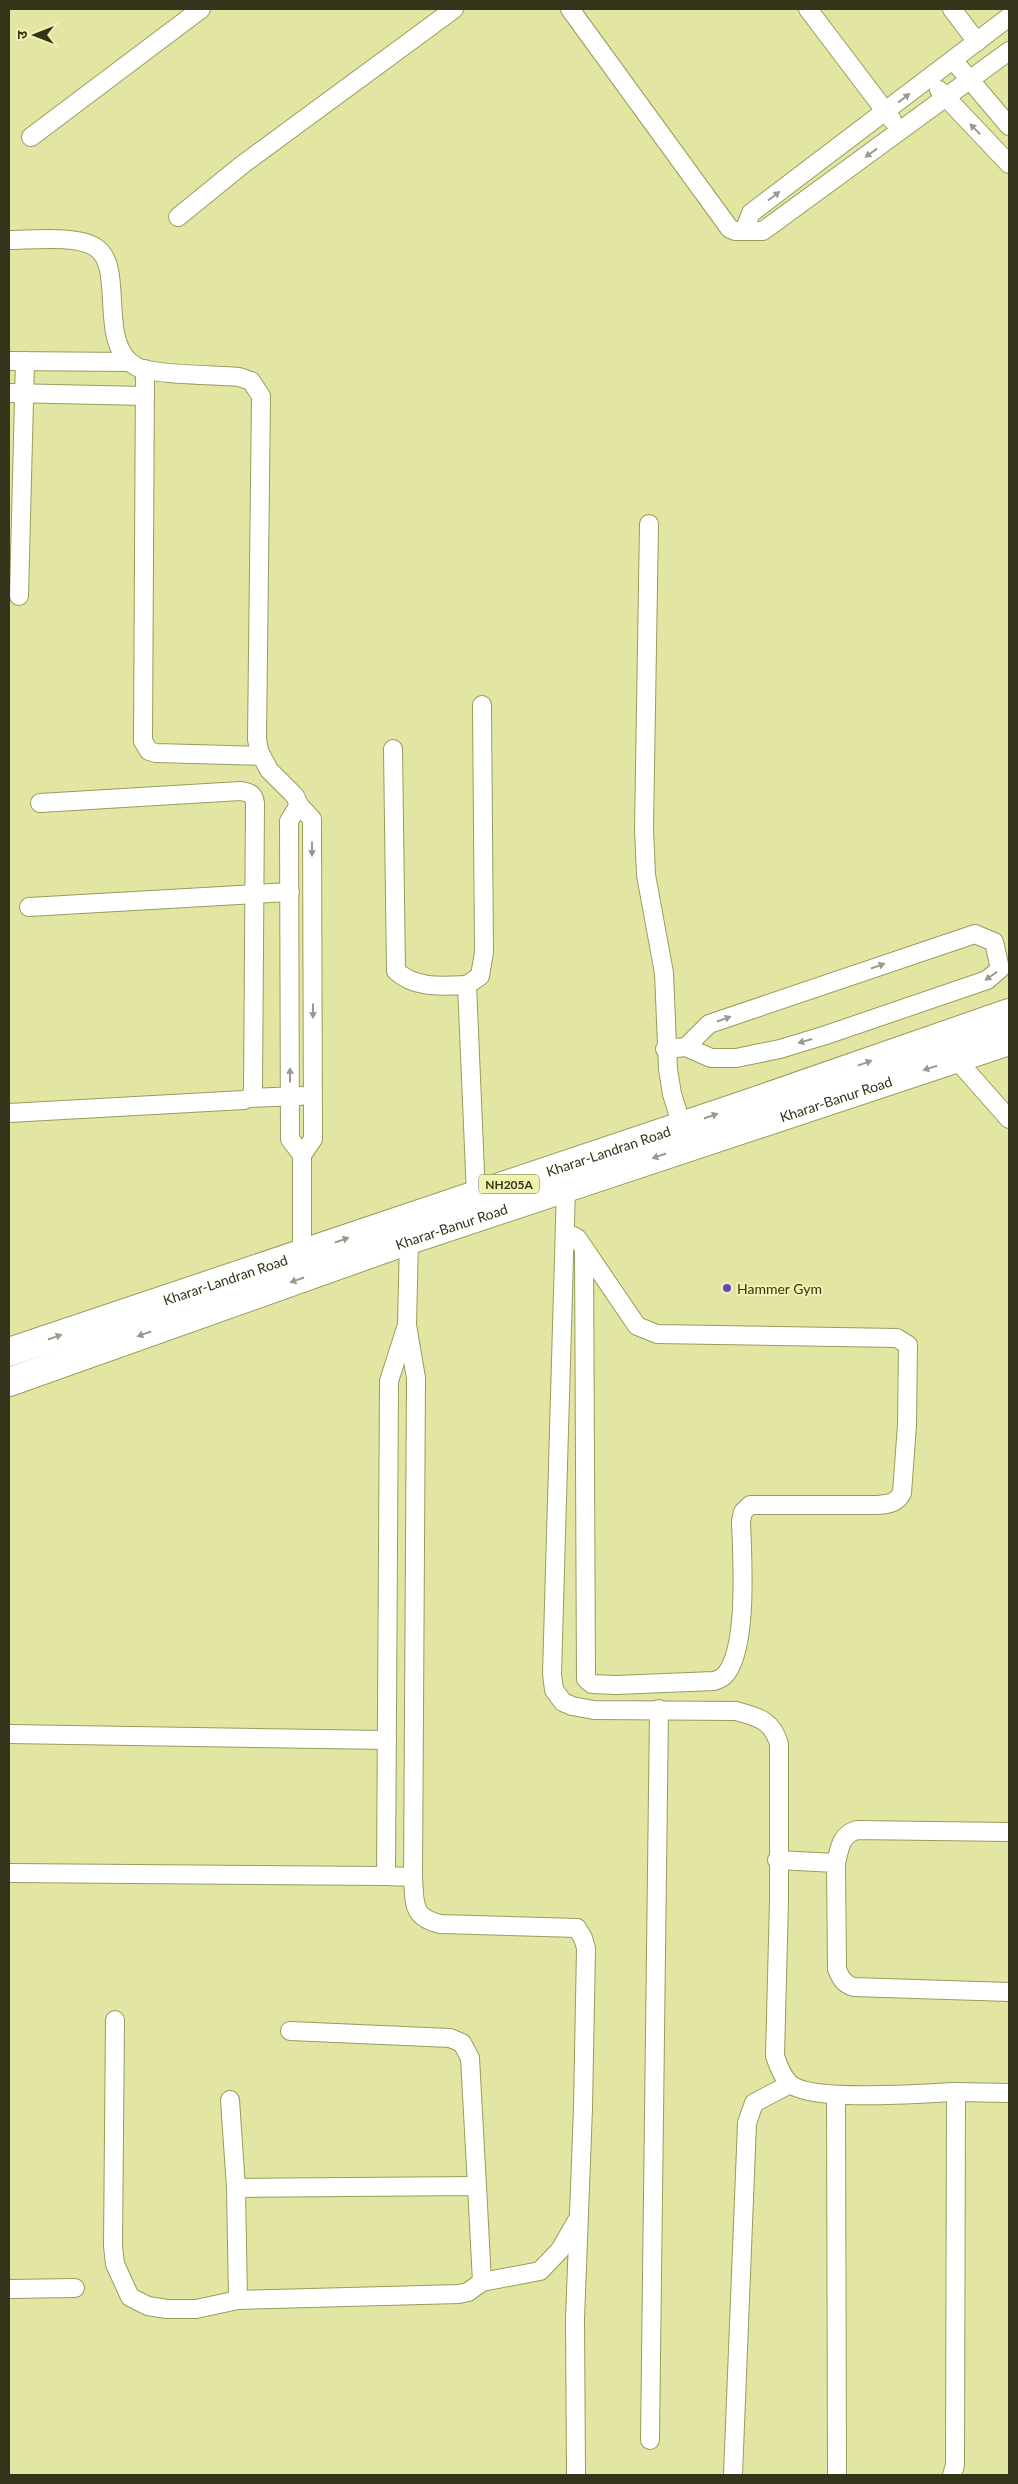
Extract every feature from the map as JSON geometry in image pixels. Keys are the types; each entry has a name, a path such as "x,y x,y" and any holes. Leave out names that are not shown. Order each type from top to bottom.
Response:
{"highway":[{"name":"Kharar-Landran Road","path":"9,1352 302,1254 442,1218 476,1195 1009,1013"},
{"name":"Kharar-Banur Road","path":"9,1382 409,1240 442,1218 566,1187 1009,1041"}],"street":[{"path":"31,137 201,9"},
{"path":"178,217 242,165 454,9"},
{"path":"570,9 730,229 744,231 763,231 901,132 1009,51"},
{"path":"808,9 901,132"},
{"path":"952,9 977,42"},
{"path":"744,231 750,213 886,112 1009,17"},
{"path":"953,60 1009,126"},
{"path":"930,78 946,98 1009,164"},
{"path":"9,240 79,241 95,246 103,253 108,264 114,332 120,351 129,362 145,370 239,376 251,381 261,396 257,739 261,756 269,770 295,796 299,806 312,819 313,1139 302,1154 302,1254"},
{"path":"19,596 17,361 129,362"},
{"path":"145,370 143,742 149,751 156,753 261,756"},
{"path":"17,393 145,396"},
{"path":"649,524 644,829 646,875 664,973 665,1049 672,1094 682,1126"},
{"path":"393,749 396,971 404,979 419,984 467,985 480,976 484,952 482,705"},
{"path":"40,803 248,792 254,798 254,1090 249,1098"},
{"path":"299,806 289,821 290,1139 302,1154"},
{"path":"29,907 290,892"},
{"path":"665,1049 686,1047 711,1058 736,1058 789,1046 988,980 1000,970 999,958 994,942 975,934 709,1024 686,1047"},
{"path":"467,985 476,1195"},
{"path":"946,1035 956,1059 1009,1120"},
{"path":"9,1113 249,1098 313,1096"},
{"path":"566,1187 552,1674 554,1690 563,1702 594,1710 736,1711 758,1717 775,1730 779,1744 777,1860 779,1900 774,2056 780,2071 790,2084 810,2091 836,2095 956,2092 1009,2093"},
{"path":"565,1232 578,1238 637,1326 648,1332 656,1334 897,1338 908,1345 908,1426 902,1493 900,1497 896,1501 878,1505 750,1505 746,1508 741,1521 743,1608 739,1637 730,1666 724,1676 714,1681 616,1685 592,1684 588,1682 585,1675 584,1248"},
{"path":"409,1240 407,1325 416,1378 413,1877 415,1906 419,1914 426,1920 440,1924 577,1928 581,1933 586,1948 583,2108 578,2220 576,2475"},
{"path":"386,1876 389,1381 407,1325"},
{"path":"650,2440 659,1709"},
{"path":"9,1734 387,1740"},
{"path":"1009,1832 857,1830 848,1832 843,1837 836,1863 837,1969 840,1979 854,1987 1009,1992"},
{"path":"777,1860 836,1863"},
{"path":"9,1873 413,1877"},
{"path":"116,2020 113,2246 121,2279 130,2297 148,2306 167,2310 196,2309 238,2300 459,2294 468,2292 482,2282 540,2272 560,2250 578,2220"},
{"path":"290,2031 450,2038 462,2043 470,2058 482,2282"},
{"path":"734,2475 747,2122 754,2103 790,2084"},
{"path":"952,2475 955,2445 956,2092"},
{"path":"836,2095 837,2475"},
{"path":"230,2100 236,2188 238,2300"},
{"path":"236,2188 476,2186"},
{"path":"9,2289 75,2288"}],"place":[{"name":"Hammer Gym","path":"727,1288"}]}
